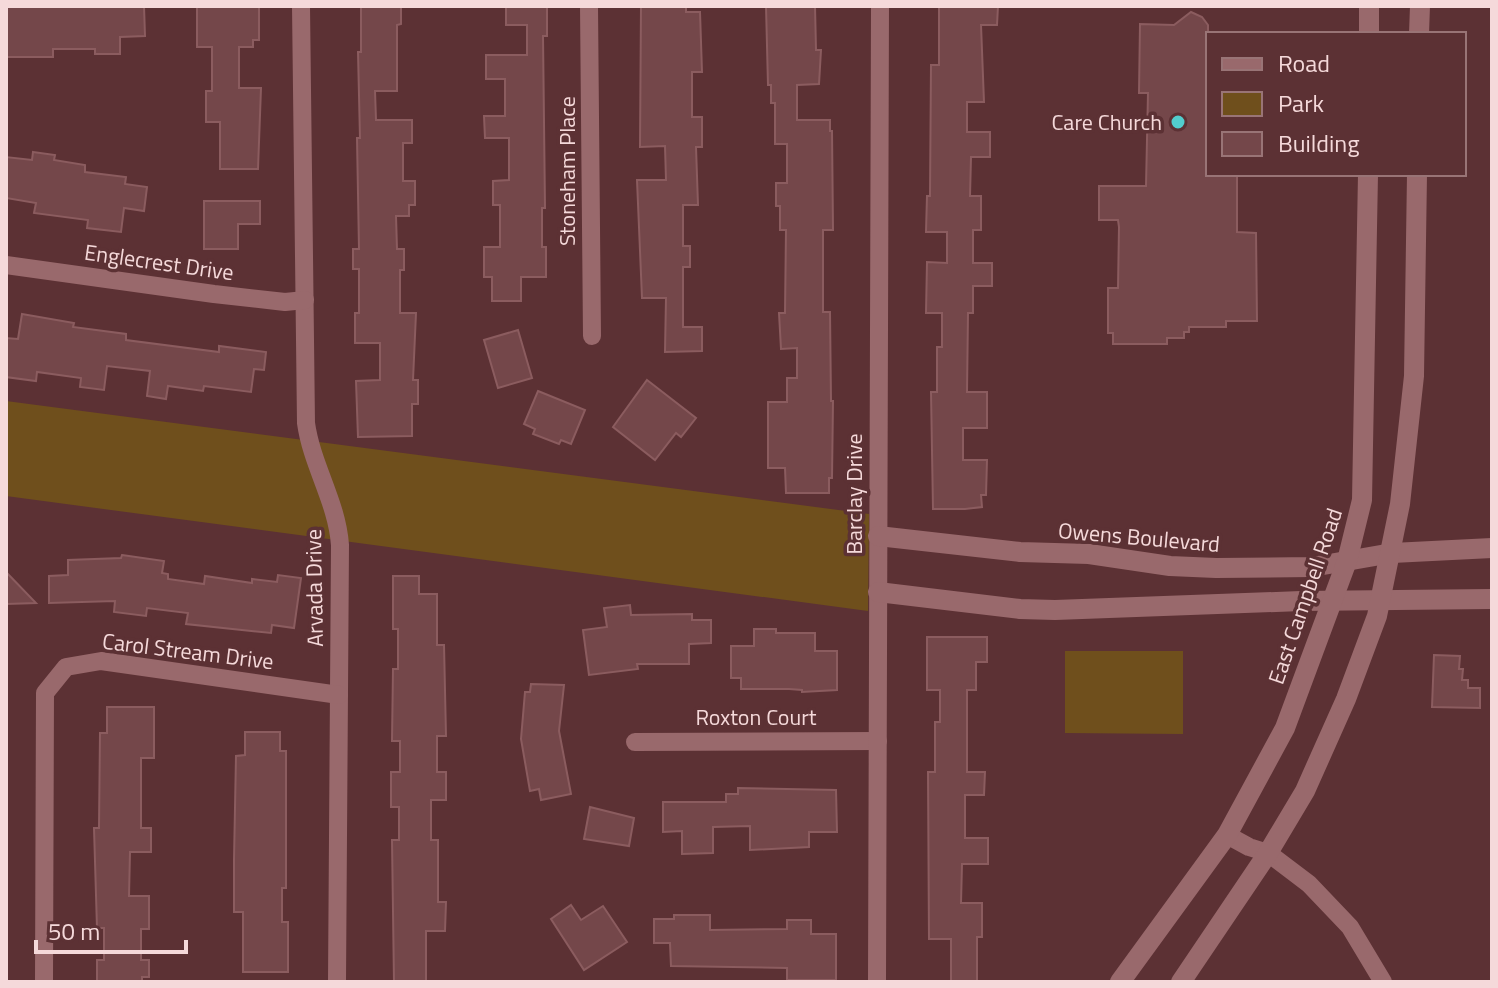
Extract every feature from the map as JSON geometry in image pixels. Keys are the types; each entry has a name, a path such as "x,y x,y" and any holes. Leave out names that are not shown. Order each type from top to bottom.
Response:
{"main road":[{"path":"1369,6 1369,32"},
{"path":"1419,32 1420,6"},
{"name":"East Campbell Road","path":"1120,982 1227,835 1285,728 1347,561 1362,500 1368,176"},
{"path":"1181,982 1268,853 1305,791 1346,699 1382,600 1400,504 1414,376 1417,176"},
{"name":"Owens Boulevard","path":"878,536 1020,552 1089,554 1170,566 1312,567 1392,553 1492,548"},
{"path":"878,592 1020,609 1492,599"}],"street":[{"name":"Arvada Drive","path":"301,6 306,423 309,447 334,507 339,528 337,982"},
{"name":"Stoneham Place","path":"589,6 592,336"},
{"name":"Barclay Drive","path":"877,982 880,6"},
{"name":"Englecrest Drive","path":"6,265 214,294 285,302 305,300"},
{"name":"Carol Stream Drive","path":"44,982 45,693 66,667 101,661 339,695"},
{"name":"Roxton Court","path":"635,742 878,741"},
{"path":"1227,835 1268,853 1309,884 1350,927 1383,982"}],"green space":[{"path":"6,401 869,514 868,611 6,496"},
{"path":"1065,651 1183,651 1183,734 1065,733"}],"building":[{"path":"6,6 144,6 145,36 120,37 120,54 95,54 95,49 53,49 53,57 6,57"},
{"path":"197,6 259,6 259,40 253,40 253,47 239,47 239,88 261,88 258,169 220,169 220,122 206,122 206,91 212,91 212,47 197,47"},
{"path":"361,6 401,6 401,24 397,25 397,91 375,91 376,120 412,120 412,143 403,143 403,181 415,181 415,205 409,205 409,216 396,216 397,249 404,249 404,270 400,270 400,313 416,313 413,380 418,380 418,404 412,404 412,436 358,437 356,381 380,380 380,343 355,343 359,269 353,269 353,249 359,249 357,138 360,138 358,52 361,52"},
{"path":"506,6 547,6 547,36 543,36 545,208 542,208 546,277 521,277 521,301 492,301 492,277 484,277 484,247 500,247 500,205 493,205 493,181 509,180 509,138 485,138 484,116 505,116 505,79 486,79 486,55 527,55 527,25 506,25"},
{"path":"641,6 686,6 686,12 700,12 702,72 692,72 692,117 702,117 702,147 696,147 698,205 683,205 683,246 690,246 690,267 683,267 683,327 702,327 702,351 665,352 666,298 642,298 637,180 666,180 665,146 640,147"},
{"path":"766,6 815,6 816,50 821,50 819,84 797,85 797,120 830,120 832,131 833,230 823,230 823,312 830,312 833,401 829,493 786,493 785,468 768,468 768,402 787,402 787,378 797,378 797,348 781,349 779,313 785,313 786,230 780,230 776,183 787,183 787,144 775,144 775,103 771,103 771,85 768,85"},
{"path":"939,6 998,6 997,25 981,25 984,102 967,102 967,132 990,132 990,157 971,157 970,196 981,196 981,230 973,230 973,263 992,263 992,286 973,286 973,313 968,313 967,392 987,392 987,428 963,428 963,460 987,460 986,495 981,495 982,507 965,509 933,509 931,392 937,392 937,347 942,347 942,313 926,313 927,262 947,263 947,232 926,232 927,196 930,196 931,65 939,65"},
{"path":"1191,12 1202,17 1208,25 1206,176 1237,176 1237,232 1256,233 1257,321 1226,321 1226,327 1189,327 1189,332 1184,332 1184,338 1167,338 1167,344 1113,344 1113,333 1108,333 1108,288 1118,288 1119,227 1118,220 1099,220 1099,186 1146,186 1148,93 1139,93 1140,24 1174,25"},
{"path":"33,152 55,155 54,160 85,165 85,172 126,177 125,184 147,187 144,211 124,208 121,232 87,228 88,220 34,213 36,203 6,198 6,157 32,160"},
{"path":"204,201 260,201 260,224 238,224 238,249 204,249"},
{"path":"22,314 74,323 73,327 126,334 126,340 219,352 219,346 266,352 264,370 254,369 251,392 204,386 203,391 168,386 166,399 147,396 150,371 107,366 104,390 80,387 81,378 37,372 36,381 6,377 6,338 18,339"},
{"path":"518,330 532,378 498,388 484,340"},
{"path":"647,380 696,418 681,437 676,433 655,460 613,427"},
{"path":"538,391 585,410 571,444 561,440 559,444 533,434 535,429 524,424"},
{"path":"122,555 164,561 162,573 168,574 168,579 204,584 205,576 252,583 252,579 277,582 278,575 301,578 294,628 272,625 271,633 186,624 188,613 147,608 146,616 114,612 115,601 49,603 49,576 68,575 68,560 121,558"},
{"path":"6,572 36,603 6,604"},
{"path":"393,576 419,576 419,594 437,594 437,645 444,645 446,736 437,736 437,772 446,772 446,800 431,800 431,840 438,840 438,902 446,902 445,931 426,931 426,982 394,982 392,840 399,840 399,807 391,807 391,772 400,772 400,741 392,741 393,669 398,669 398,629 393,629"},
{"path":"630,605 631,615 692,614 692,620 711,620 711,643 689,644 689,664 637,664 638,669 589,675 583,630 607,627 604,608"},
{"path":"754,629 776,629 776,633 815,633 815,651 837,651 837,690 741,689 741,678 731,678 731,646 754,646"},
{"path":"927,637 987,637 987,662 976,662 976,690 967,690 967,772 985,772 984,795 965,795 965,838 988,838 988,864 962,864 961,903 982,903 982,937 977,937 977,982 951,982 951,939 929,939 928,772 935,772 935,722 940,722 940,690 927,690"},
{"path":"1434,655 1460,656 1462,680 1468,680 1468,688 1480,688 1480,708 1432,707"},
{"path":"531,684 564,685 559,731 571,794 541,800 539,789 530,791 521,739 525,692 530,692"},
{"path":"107,707 154,707 154,758 141,758 141,828 151,828 151,852 130,852 129,896 149,896 149,929 141,929 141,960 149,960 149,977 142,977 142,982 97,982 97,960 104,960 104,928 97,928 94,828 99,828 100,733 107,733"},
{"path":"245,732 280,732 280,751 286,751 286,888 282,888 282,922 288,922 288,972 243,972 243,912 234,912 234,860 236,756 245,755"},
{"path":"738,788 836,790 837,832 809,832 809,847 750,850 750,826 713,827 713,853 682,854 682,831 663,832 663,802 726,802 726,794 738,794"},
{"path":"590,807 634,818 629,846 584,839"},
{"path":"571,905 581,920 603,906 627,942 584,970 551,919"},
{"path":"674,915 710,915 710,930 787,929 787,920 811,920 811,934 836,934 836,980 787,980 787,968 671,966 670,943 654,943 654,919 674,919"}],"place":[{"name":"Care Church","path":"1178,122"}]}
